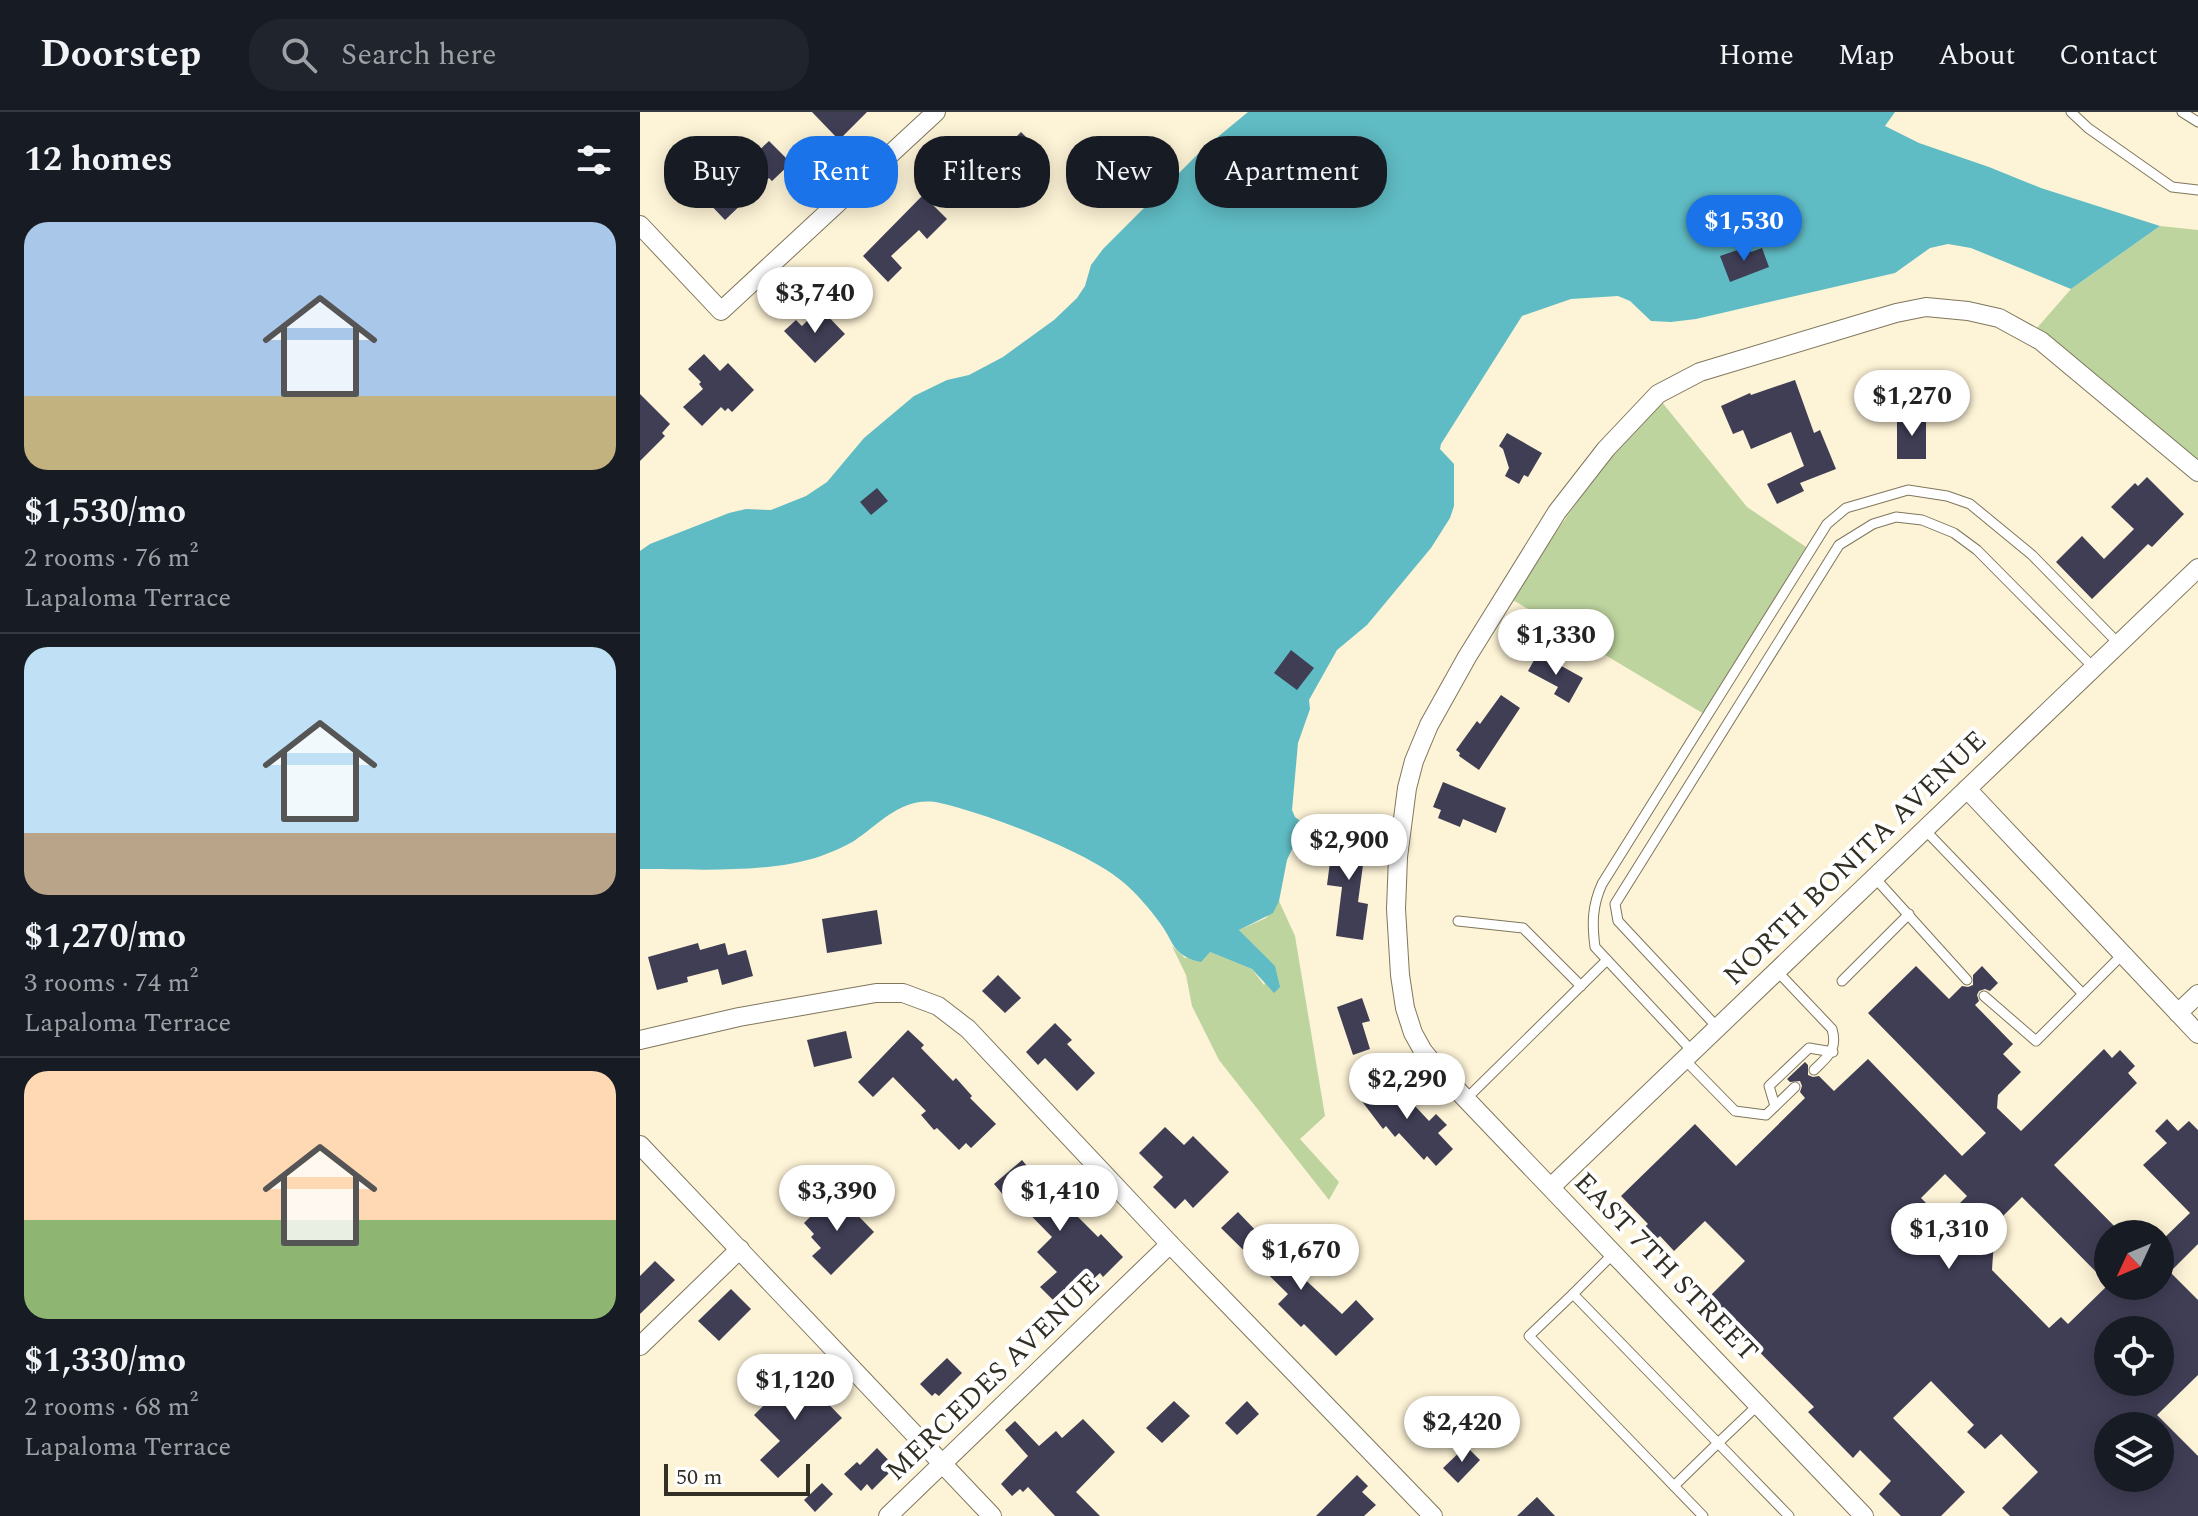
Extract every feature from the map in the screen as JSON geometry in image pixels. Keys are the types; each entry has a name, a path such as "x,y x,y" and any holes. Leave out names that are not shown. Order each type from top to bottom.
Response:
{"street":[{"path":"640,225 721,311 936,112"},
{"name":"EAST 7TH STREET","path":"1864,1516 1466,1099 1427,1057 1415,1038 1401,988 1397,931 1399,847 1414,761 1429,725 1467,657 1557,512 1614,440 1658,394 1700,372 1871,319 1926,307 1968,311 1999,318 2041,341 2198,472"},
{"name":"NORTH BONITA AVENUE","path":"1551,1187 2198,568"},
{"path":"1967,789 2198,1034"},
{"path":"640,1040 739,1017 876,993 903,993 938,1006 968,1029 1421,1512"},
{"path":"2178,1013 2198,994"},
{"path":"640,1145 992,1516"},
{"name":"MERCEDES AVENUE","path":"888,1516 1170,1244"},
{"path":"640,1346 740,1249"}],"lane":[{"path":"2071,112 2088,128 2172,187 2198,190"},
{"path":"2182,112 2198,122"},
{"path":"1795,1087 1766,1115 1735,1111 1652,1008 1595,947 1592,925 1594,901 1602,884 1827,524 1846,508 1908,490 1947,496 1970,504 2032,555 2119,644"},
{"path":"1718,1028 1618,921 1615,904 1839,545 1873,524 1896,517 1922,520 1954,533 1977,550 2094,668"},
{"path":"1925,830 2083,994"},
{"path":"1875,878 1967,980"},
{"path":"1842,981 1909,914"},
{"path":"1458,921 1523,928 1581,986"},
{"path":"1984,996 2036,1041 2123,954"},
{"path":"1466,1099 1607,960"},
{"path":"1777,971 1832,1029 1835,1039 1833,1052 1814,1070"},
{"path":"1775,1106 1769,1086 1799,1057 1809,1048 1833,1052"},
{"path":"1614,1253 1529,1336 1703,1516"},
{"path":"1573,1294 1789,1516"},
{"path":"1674,1486 1758,1405"}],"green space":[{"path":"2160,226 2198,230 2198,460 2037,328 2071,289"},
{"path":"1661,401 1747,507 1806,547 1704,714 1513,600 1581,496"},
{"path":"1279,901 1295,936 1325,1116 1300,1139 1339,1182 1329,1200 1219,1060 1192,1006 1186,975 1172,946 1185,958 1210,952 1252,969 1264,985 1275,967 1239,930 1266,918"}],"water":[{"path":"1248,112 1895,112 1885,126 1919,143 2041,188 2160,226 2071,289 1971,248 1948,244 1930,248 1895,273 1696,319 1651,321 1630,301 1618,296 1571,299 1522,316 1441,444 1440,449 1454,464 1454,506 1450,518 1431,548 1367,625 1337,650 1309,700 1310,709 1298,743 1292,810 1304,824 1287,860 1279,901 1273,913 1239,930 1275,966 1280,987 1274,993 1252,969 1210,952 1201,962 1184,956 1133,891 1086,858 1009,824 940,803 915,803 904,807 850,843 801,862 756,868 640,869 640,551 650,544 729,513 746,509 771,510 806,496 827,482 864,438 914,396 947,380 969,375 1003,357 1054,320 1077,298 1085,286 1091,265 1103,249 1144,208 1179,208 1179,173 1195,157 1195,208 1387,208 1387,136 1219,136"}],"building":[{"path":"812,112 867,112 843,136 835,136"},
{"path":"768,142 784,156 784,170 772,181 768,179"},
{"path":"914,204 914,208 936,208 947,219 927,239 919,230 891,256 902,268 888,282 863,256"},
{"path":"714,208 738,208 725,220"},
{"path":"1749,246 1751,252 1762,248 1769,267 1730,282 1720,256"},
{"path":"820,308 845,334 815,363 784,331 796,320 802,326"},
{"path":"704,354 720,371 728,363 754,390 732,412 721,407 702,426 683,407 703,389 699,384 701,382 688,369"},
{"path":"1795,380 1814,433 1820,430 1836,469 1800,483 1804,491 1777,504 1767,484 1804,466 1791,432 1751,449 1743,430 1733,434 1721,406 1750,393"},
{"path":"640,394 670,424 662,433 665,436 640,461"},
{"path":"1897,418 1926,418 1926,459 1897,459"},
{"path":"1507,433 1542,453 1528,477 1524,475 1519,484 1505,476 1509,468 1503,449 1499,446"},
{"path":"2147,477 2184,514 2152,547 2148,544 2092,599 2056,562 2082,536 2104,559 2134,529 2111,507 2135,483 2138,486"},
{"path":"877,488 888,501 871,515 860,502"},
{"path":"1291,650 1314,668 1297,690 1274,673"},
{"path":"1538,653 1583,678 1569,703 1554,694 1558,687 1528,671"},
{"path":"1501,695 1520,708 1479,770 1459,756 1456,750"},
{"path":"1443,782 1506,808 1496,833 1463,819 1460,827 1438,818 1441,810 1433,807"},
{"path":"1334,831 1367,835 1358,902 1368,904 1363,940 1336,936 1342,887 1327,885"},
{"path":"877,910 882,944 827,953 822,919"},
{"path":"698,943 700,950 725,943 728,955 746,950 753,976 722,985 718,969 687,977 688,982 657,990 648,957"},
{"path":"1916,966 1949,999 1962,986 1973,985 1973,975 1982,966 1998,983 1990,991 1979,991 1979,1001 1975,1005 2013,1044 2003,1054 2021,1072 1998,1095 1997,1108 2021,1131 2104,1049 2112,1058 2120,1050 2135,1066 2128,1073 2137,1083 2054,1165 2108,1220 2094,1220 2094,1270 2022,1197 1995,1224 1992,1270 2049,1328 2061,1317 2068,1324 2094,1299 2174,1300 2174,1276 2198,1300 2198,1375 2160,1412 2094,1412 2094,1492 2174,1492 2174,1432 2198,1456 2198,1516 2010,1516 2002,1508 2038,1472 2001,1434 1985,1449 1967,1432 1974,1425 1931,1381 1893,1418 1965,1492 1941,1516 1901,1516 1879,1494 1891,1481 1860,1450 1853,1458 1808,1412 1814,1407 1707,1299 1745,1261 1705,1221 1674,1251 1660,1236 1653,1242 1641,1230 1648,1224 1621,1196 1695,1124 1736,1166 1805,1098 1800,1092 1800,1081 1790,1082 1787,1079 1805,1062 1808,1075 1819,1076 1834,1091 1868,1059 1962,1156 1986,1133 1868,1013","holes":["1945,1174 1967,1196 1943,1220 1921,1198"]},
{"path":"998,975 1021,998 1005,1013 982,991"},
{"path":"1362,998 1370,1021 1362,1023 1370,1049 1353,1055 1337,1007"},
{"path":"1055,1023 1072,1040 1067,1044 1095,1073 1077,1091 1045,1058 1038,1065 1026,1052"},
{"path":"908,1030 924,1045 921,1048 953,1081 956,1078 972,1096 970,1098 996,1124 971,1148 966,1143 959,1150 937,1128 934,1130 921,1115 926,1111 893,1077 873,1097 858,1082"},
{"path":"846,1031 852,1058 814,1067 807,1040"},
{"path":"1387,1076 1429,1121 1436,1114 1447,1125 1438,1133 1453,1149 1436,1166 1427,1156 1424,1160 1399,1133 1395,1137 1386,1126 1383,1129 1361,1100"},
{"path":"2167,1119 2178,1131 2189,1121 2198,1130 2198,1244 2174,1268 2174,1228 2190,1213 2143,1165 2167,1143 2155,1131"},
{"path":"1165,1127 1184,1145 1193,1136 1229,1172 1193,1208 1185,1199 1175,1209 1153,1187 1163,1177 1139,1153"},
{"path":"1022,1160 1047,1190 1054,1183 1071,1201 1066,1205 1123,1257 1103,1277 1100,1273 1091,1281 1085,1275 1056,1303 1040,1287 1057,1272 1037,1252 1052,1237 1010,1194 1005,1197 994,1184"},
{"path":"835,1192 874,1232 831,1275 812,1256 821,1248 804,1223"},
{"path":"1238,1212 1342,1314 1356,1300 1374,1319 1336,1356 1304,1324 1301,1327 1278,1304 1288,1294 1221,1228"},
{"path":"655,1261 675,1280 640,1314 640,1276"},
{"path":"731,1289 751,1309 719,1341 698,1321"},
{"path":"947,1358 962,1373 939,1396 935,1393 932,1396 920,1384"},
{"path":"801,1368 814,1382 810,1385 842,1418 778,1478 760,1460 780,1441 754,1415"},
{"path":"1174,1401 1190,1416 1162,1443 1146,1428"},
{"path":"1247,1401 1259,1414 1237,1435 1225,1423"},
{"path":"1083,1419 1115,1452 1076,1492 1100,1516 1055,1516 1028,1487 1012,1496 1001,1484 1028,1456 1005,1430 1015,1421 1039,1446 1056,1431 1062,1438"},
{"path":"1466,1446 1480,1460 1458,1483 1443,1468"},
{"path":"877,1448 895,1467 872,1490 867,1484 861,1491 844,1474 857,1462 860,1465"},
{"path":"1357,1475 1368,1486 1362,1492 1376,1505 1364,1516 1316,1516"},
{"path":"822,1483 833,1494 815,1512 804,1500"},
{"path":"1537,1497 1555,1516 1517,1516"}]}
